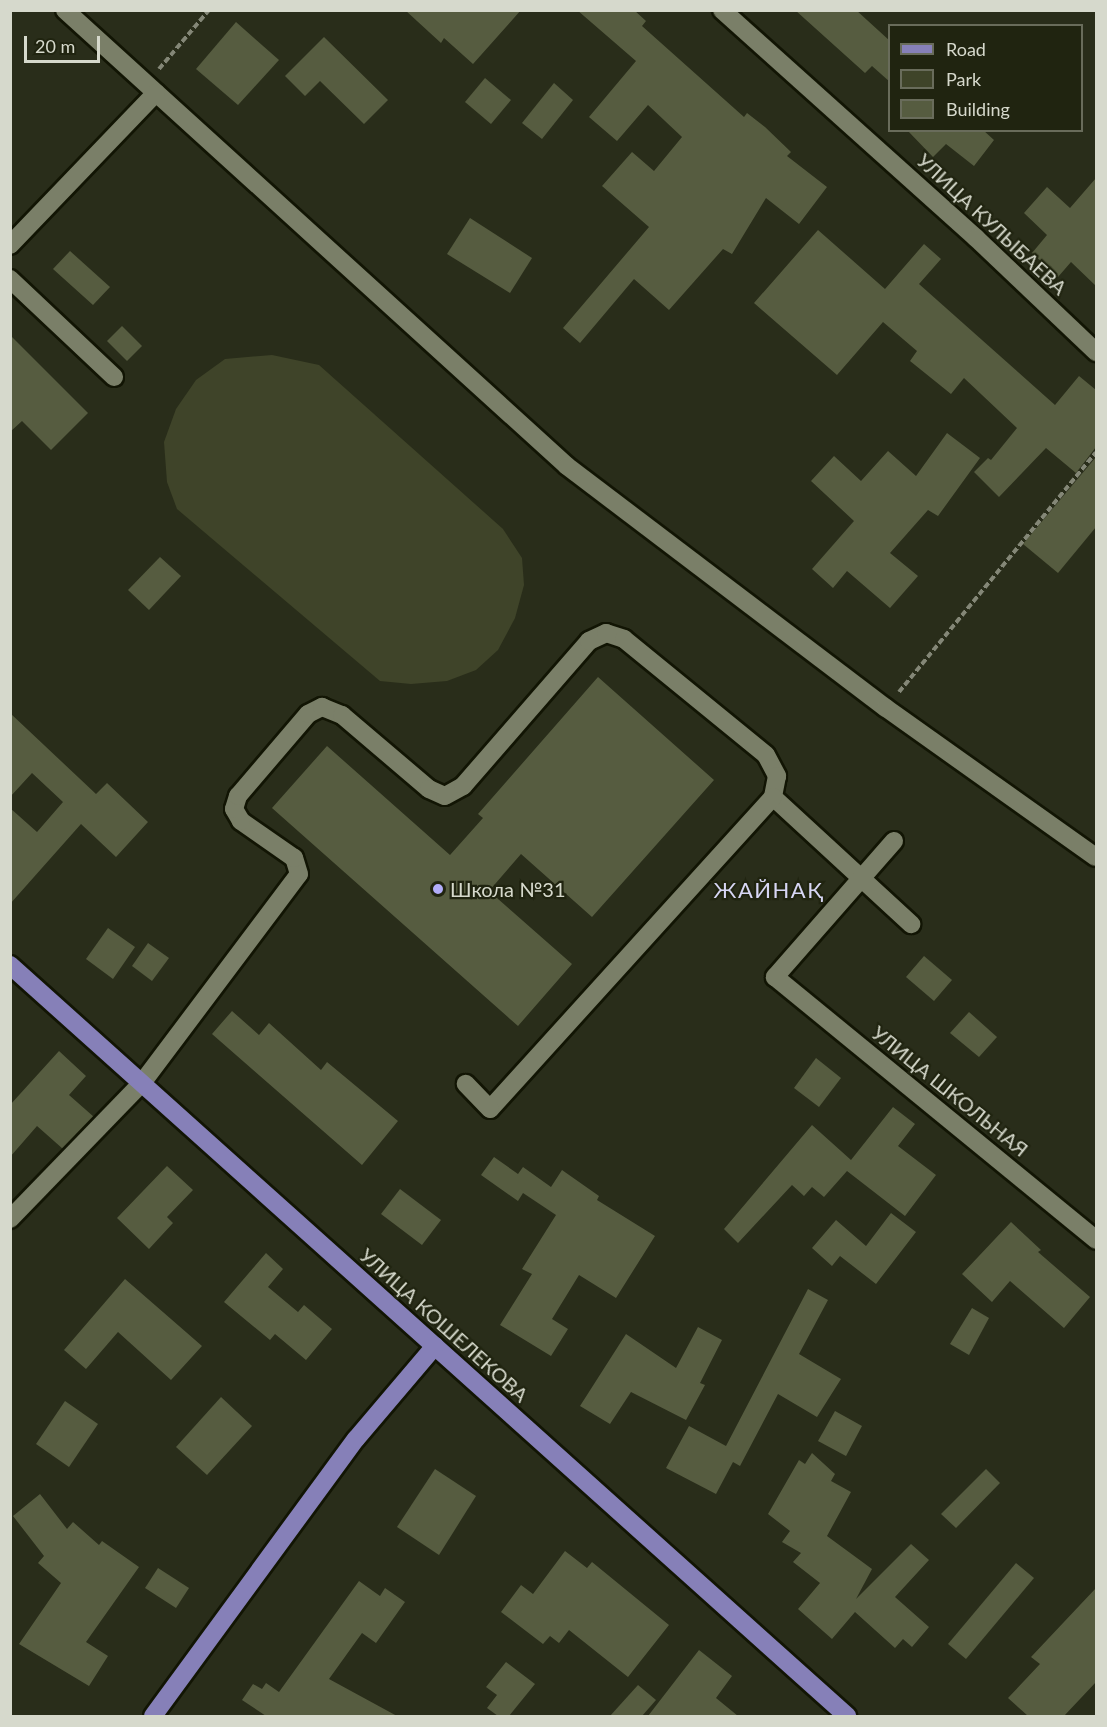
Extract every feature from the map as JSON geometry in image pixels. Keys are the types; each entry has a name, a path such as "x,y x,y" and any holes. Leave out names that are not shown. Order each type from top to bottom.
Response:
{"main road":[{"name":"УЛИЦА КОШЕЛЕКОВА","path":"10,965 847,1716"},
{"path":"153,1716 356,1439 435,1346"}],"street":[{"path":"65,10 567,466 886,708 1096,857"},
{"name":"УЛИЦА КУЛЫБАЕВА","path":"722,10 1096,352"},
{"path":"10,245 151,89"},
{"path":"10,279 114,377"},
{"path":"10,1219 142,1083 299,874 294,858 241,821 234,809 238,796 308,714 322,707 342,715 429,789 445,796 463,786 590,641 606,633 624,639 766,755 777,776 773,796 490,1109 466,1084"},
{"path":"773,796 911,924"},
{"path":"861,880 894,841"},
{"name":"УЛИЦА ШКОЛЬНАЯ","path":"861,880 775,977 1096,1240"}],"path":[{"path":"151,89 209,10"},
{"path":"886,708 1096,452"}],"green space":[{"path":"272,355 319,365 503,529 522,558 524,585 515,618 498,650 476,670 447,681 411,684 380,681 177,509 167,482 164,442 176,409 196,380 225,359"}],"building":[{"path":"405,10 521,10 473,64 444,38 441,43"},
{"path":"577,10 634,10 646,21 642,26 744,117 747,113 765,127 791,152 787,156 827,187 799,224 766,198 732,254 723,249 669,310 634,279 580,343 563,328 649,227 602,186 632,152 654,171 682,137 648,105 617,141 589,117 636,61"},
{"path":"795,10 856,10 888,39 888,80 872,66 865,73"},
{"path":"236,22 279,60 238,105 196,69"},
{"path":"324,37 388,100 364,124 320,81 305,96 285,76"},
{"path":"485,78 511,100 491,124 465,102"},
{"path":"554,83 573,100 542,139 522,123"},
{"path":"909,132 985,132 994,140 974,166 946,144 933,157"},
{"path":"1096,178 1096,286 1071,262 1058,277 1032,253 1047,235 1024,213 1047,187 1070,208"},
{"path":"470,218 532,258 510,293 447,254"},
{"path":"818,230 885,289 924,244 941,259 919,284 1055,405 1079,376 1096,390 1096,447 1076,473 1046,448 999,497 974,472 988,458 991,460 1017,428 964,378 951,394 910,361 917,351 883,322 837,375 754,303"},
{"path":"70,251 110,287 93,305 53,269"},
{"path":"122,326 142,346 127,361 107,341"},
{"path":"10,335 88,413 51,450 22,421 10,432"},
{"path":"947,433 980,458 938,516 928,510 890,553 918,576 890,608 847,571 833,588 812,569 854,521 811,481 834,456 861,481 888,451 916,476"},
{"path":"1096,457 1096,527 1058,573 1023,544"},
{"path":"160,557 181,576 149,610 128,590"},
{"path":"598,677 714,780 592,917 521,854 489,891 572,964 518,1026 272,808 327,746 450,855 483,818 478,814"},
{"path":"10,713 96,794 107,783 148,822 116,857 81,824 10,904 10,808 37,832 63,802 32,773 10,797"},
{"path":"108,928 135,947 113,979 86,959"},
{"path":"148,943 169,958 152,981 132,966"},
{"path":"924,956 952,980 934,1001 906,977"},
{"path":"232,1011 259,1035 269,1023 321,1070 327,1062 398,1121 362,1165 212,1034"},
{"path":"969,1012 997,1037 979,1057 950,1033"},
{"path":"59,1051 86,1076 69,1095 94,1117 63,1149 37,1126 10,1157 10,1105"},
{"path":"816,1058 841,1078 819,1107 794,1088"},
{"path":"893,1107 915,1124 898,1146 936,1175 905,1216 847,1171 824,1197 812,1187 804,1196 792,1185 738,1243 724,1229 812,1125 851,1160"},
{"path":"494,1157 518,1174 523,1167 551,1187 562,1170 599,1196 597,1200 655,1236 616,1298 579,1275 552,1319 568,1329 551,1356 500,1325 532,1274 522,1269 556,1215 523,1193 518,1201 481,1175"},
{"path":"167,1166 193,1190 167,1217 173,1223 149,1249 117,1218"},
{"path":"400,1189 441,1220 422,1245 381,1214"},
{"path":"891,1213 916,1232 876,1284 840,1256 832,1266 812,1248 836,1220 866,1246"},
{"path":"1011,1222 1041,1250 1038,1252 1090,1297 1064,1328 1010,1281 992,1302 962,1274"},
{"path":"266,1253 283,1269 268,1287 298,1312 304,1305 332,1329 306,1360 275,1334 270,1340 224,1302"},
{"path":"125,1279 202,1346 171,1380 118,1332 86,1369 64,1350"},
{"path":"808,1289 828,1300 799,1354 841,1379 817,1417 778,1394 740,1466 733,1462 716,1494 666,1468 689,1426 726,1446"},
{"path":"972,1308 989,1318 969,1355 950,1344"},
{"path":"698,1327 722,1340 700,1383 705,1385 686,1420 631,1392 610,1424 580,1406 626,1334 676,1368"},
{"path":"221,1397 252,1426 207,1475 176,1447"},
{"path":"65,1401 98,1424 69,1467 36,1444"},
{"path":"835,1411 862,1426 846,1456 818,1441"},
{"path":"812,1453 835,1474 831,1481 851,1492 827,1536 872,1569 856,1599 911,1544 929,1560 895,1597 929,1627 912,1647 903,1639 895,1648 855,1612 832,1639 798,1609 820,1583 793,1562 801,1553 782,1542 790,1531 768,1514 799,1460 805,1464"},
{"path":"435,1469 476,1496 439,1555 397,1527"},
{"path":"986,1469 1000,1483 956,1528 941,1514"},
{"path":"40,1494 67,1529 73,1522 99,1545 102,1541 139,1567 86,1642 108,1656 89,1686 19,1644 61,1583 38,1563 44,1556 13,1516"},
{"path":"565,1551 587,1568 592,1562 669,1625 628,1677 569,1630 559,1643 550,1636 543,1644 501,1612 521,1585 533,1594"},
{"path":"1016,1563 1034,1578 966,1659 948,1644"},
{"path":"158,1568 189,1588 176,1608 145,1588"},
{"path":"359,1581 380,1596 385,1588 405,1602 376,1643 362,1633 329,1679 397,1716 266,1716 242,1700 253,1684 262,1689 266,1683 279,1692"},
{"path":"1096,1588 1096,1682 1064,1716 1028,1716 1008,1698 1040,1664 1031,1657"},
{"path":"699,1650 732,1676 716,1698 738,1716 648,1716"},
{"path":"506,1662 535,1684 509,1716 498,1716 487,1708 497,1695 486,1687"},
{"path":"638,1685 656,1700 642,1716 610,1716"}],"place":[{"name":"Школа №31","path":"438,889"}],"district":[{"name":"ЖАЙНАҚ","path":"769,890"}]}
